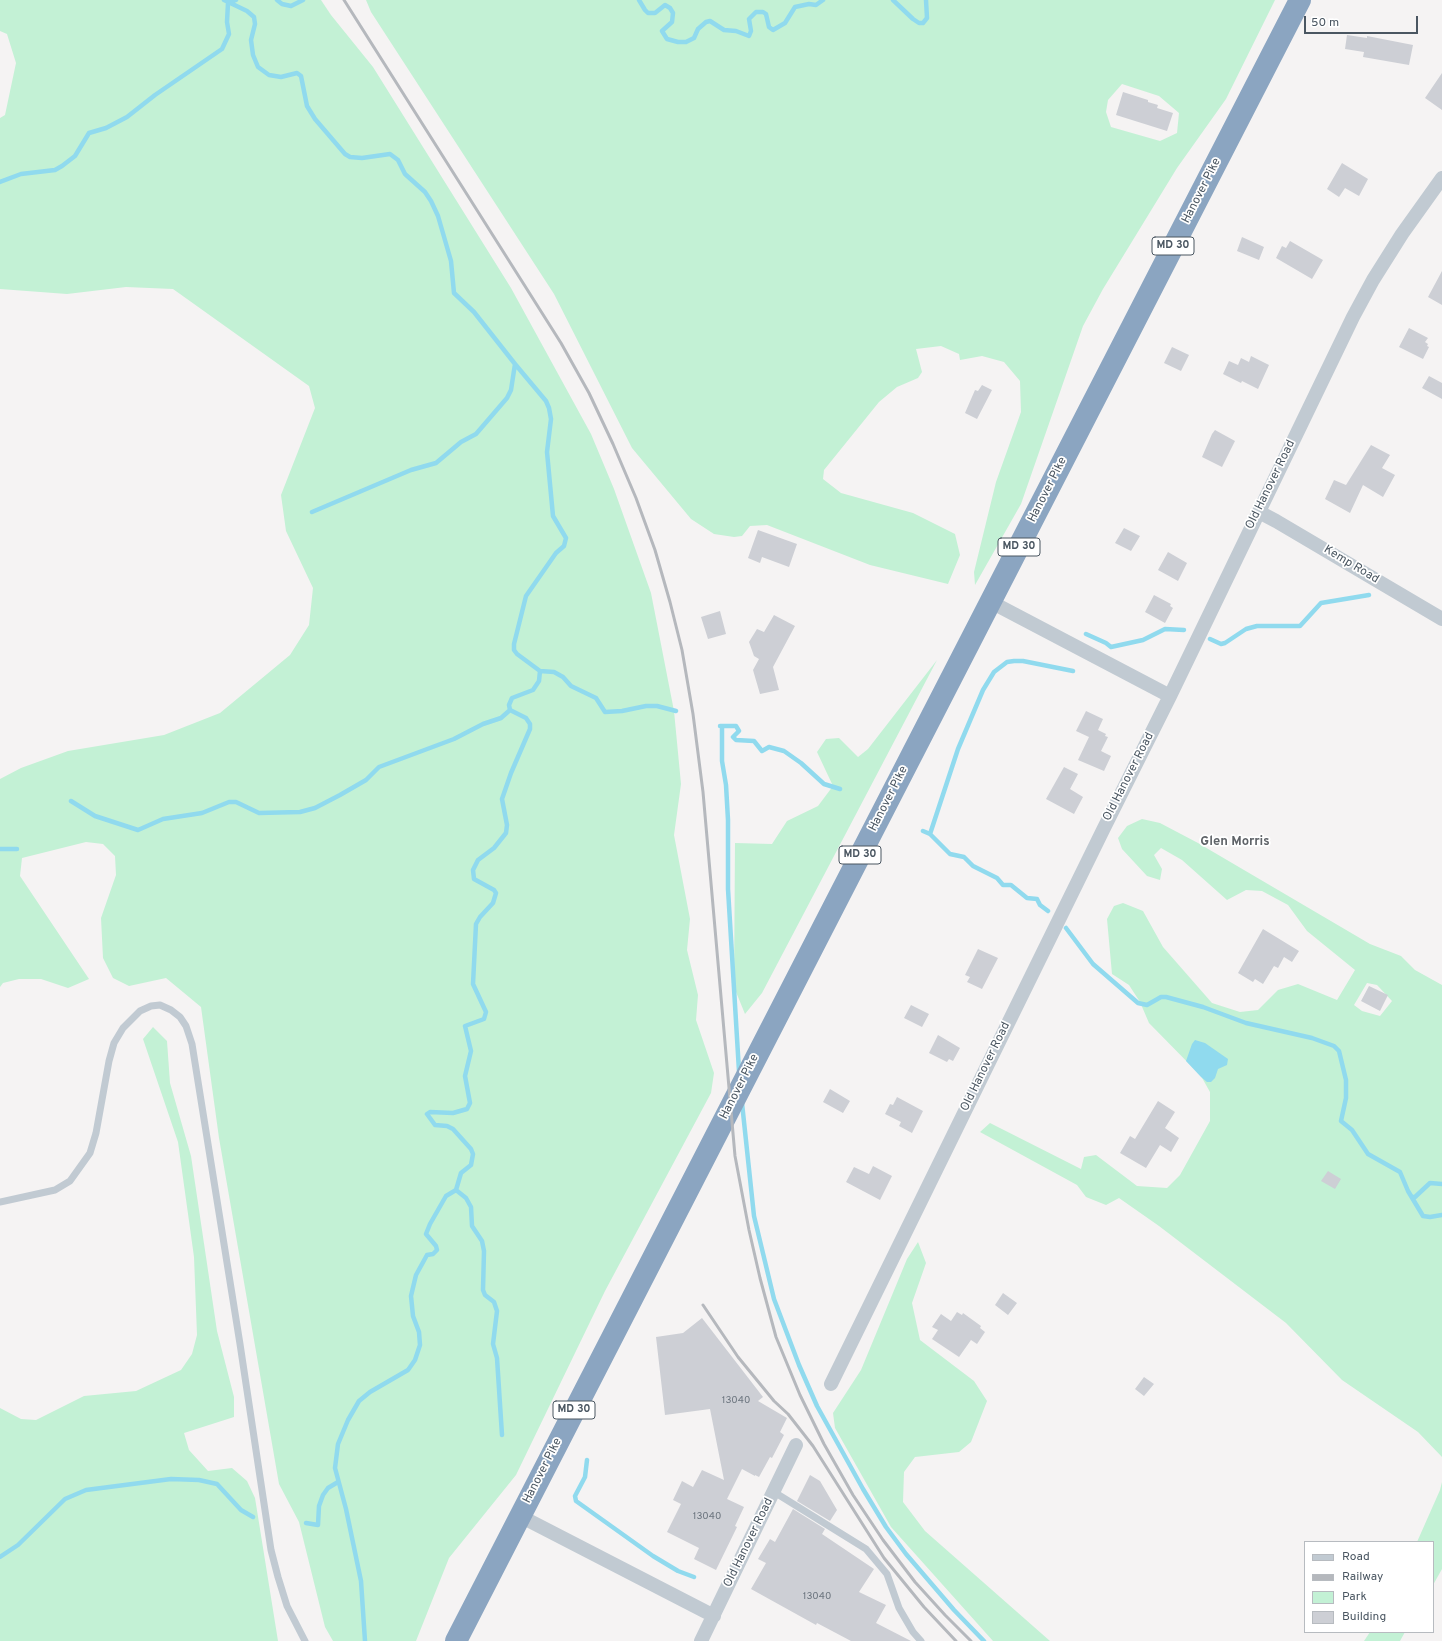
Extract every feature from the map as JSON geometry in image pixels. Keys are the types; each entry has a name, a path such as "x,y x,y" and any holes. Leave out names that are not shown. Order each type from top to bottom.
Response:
{"highway":[{"name":"Hanover Pike","path":"456,1641 1300,0"}],"street":[{"name":"Old Hanover Road","path":"831,1384 1099,837 1170,696 1326,370 1373,280 1402,234 1442,178"},
{"name":"Kemp Road","path":"1259,512 1276,520 1442,619"},
{"path":"990,602 1170,696"},
{"name":"Old Hanover Road","path":"701,1641 796,1446"},
{"path":"520,1516 714,1616"}],"lane":[{"path":"0,1202 55,1190 70,1181 90,1153 96,1133 109,1061 114,1043 123,1028 140,1011 151,1006 160,1005 172,1010 180,1017 186,1026 192,1044 272,1550 287,1606 305,1641"},
{"path":"774,1492 866,1549 888,1574 899,1608 913,1632 921,1641"}],"green space":[{"path":"0,0 321,0 331,15 373,67 511,288 591,434 614,489 651,593 674,711 681,784 674,835 690,919 687,950 698,995 696,1020 714,1073 711,1093 605,1291 516,1475 449,1558 416,1641 333,1641 325,1627 299,1522 279,1484 219,1138 201,1007 166,978 129,986 113,978 103,958 101,918 116,875 115,856 103,844 86,842 22,858 20,876 89,979 68,988 41,979 19,979 3,983 0,987 0,779 21,768 68,751 164,735 220,713 290,655 309,625 313,588 286,531 281,495 315,408 309,386 173,289 126,287 67,294 0,289 0,118 5,115 16,63 7,34 0,31"},
{"path":"366,0 1275,0 1226,99 1177,168 1103,289 1083,326 1021,504 975,585 974,572 996,482 1021,412 1020,381 1004,362 982,356 960,360 959,354 941,346 916,349 922,372 918,378 897,387 879,402 824,470 823,479 841,493 913,513 955,534 960,555 948,584 870,565 767,525 750,526 742,536 734,537 714,534 691,519 632,448 554,294 371,12","holes":["1122,84 1159,96 1179,113 1177,133 1160,141 1111,127 1106,112 1108,100"]},
{"path":"937,660 762,993 745,1014 734,987 735,843 772,844 787,821 818,806 833,786 817,752 826,739 839,738 858,757 868,749"},
{"path":"1142,819 1160,823 1198,843 1370,944 1401,956 1415,970 1442,985 1442,1457 1418,1432 1342,1380 1286,1323 1159,1226 1119,1198 1106,1205 1086,1197 1077,1185 980,1132 990,1123 1081,1169 1084,1157 1096,1155 1137,1186 1167,1188 1180,1175 1210,1121 1210,1092 1201,1076 1149,1023 1140,1002 1129,985 1112,974 1107,919 1114,906 1123,903 1143,911 1163,947 1212,1003 1240,1012 1258,1010 1278,990 1298,984 1337,1000 1355,970 1307,931 1288,905 1262,891 1246,890 1227,900 1182,860 1161,848 1154,855 1162,869 1160,880 1147,876 1122,849 1118,838 1127,826","holes":["1367,983 1377,985 1392,1001 1380,1016 1362,1011 1354,1005"]},
{"path":"153,1027 167,1041 170,1083 191,1156 217,1331 234,1397 234,1417 184,1433 189,1450 208,1471 232,1468 247,1481 255,1498 278,1641 0,1641 0,1408 21,1419 36,1420 84,1396 136,1391 181,1370 192,1354 197,1335 194,1257 178,1142 143,1039"},
{"path":"918,1242 926,1263 912,1303 920,1340 974,1381 987,1401 971,1442 959,1452 915,1457 904,1472 903,1502 925,1531 1050,1641 993,1641 891,1527 835,1428 833,1413 861,1370 907,1259"},
{"path":"1442,1482 1442,1569 1434,1583 1434,1541 1417,1541 1440,1490"},
{"path":"1369,1633 1404,1633 1400,1641 1364,1641"}],"water":[{"path":"1195,1040 1205,1043 1228,1059 1227,1065 1218,1069 1215,1078 1211,1082 1207,1082 1201,1077 1186,1061"}],"building":[{"path":"1347,35 1367,38 1367,36 1413,45 1409,65 1363,57 1364,52 1345,49"},
{"path":"1442,73 1442,110 1425,98"},
{"path":"1123,92 1148,100 1148,102 1158,105 1157,108 1173,113 1167,131 1116,115"},
{"path":"1342,163 1368,179 1359,196 1345,188 1339,197 1327,189"},
{"path":"1242,237 1264,247 1259,260 1237,251"},
{"path":"1290,241 1323,260 1312,279 1276,258 1282,246 1286,248"},
{"path":"1442,271 1442,305 1428,297"},
{"path":"1409,328 1428,338 1425,342 1429,347 1423,359 1399,347"},
{"path":"1172,347 1189,355 1181,371 1164,363"},
{"path":"1251,356 1269,365 1258,389 1223,374 1229,361 1238,365 1241,358 1249,362"},
{"path":"1429,376 1442,383 1442,399 1422,388"},
{"path":"982,385 992,390 977,419 965,413 975,390 978,391"},
{"path":"1215,430 1235,441 1222,467 1202,457"},
{"path":"1371,445 1390,455 1382,468 1395,475 1383,497 1363,485 1350,513 1325,499 1334,480 1346,485"},
{"path":"1124,528 1140,536 1131,551 1115,543"},
{"path":"758,530 797,544 789,567 762,557 760,563 748,558"},
{"path":"1168,552 1187,563 1178,581 1158,570"},
{"path":"1154,595 1171,604 1170,606 1173,608 1165,623 1145,612"},
{"path":"720,611 726,634 708,639 701,617"},
{"path":"774,615 795,626 773,667 779,690 760,694 753,670 759,659 754,656 749,642 757,629 764,632"},
{"path":"1086,711 1103,719 1098,730 1106,734 1105,736 1108,737 1101,751 1111,756 1104,771 1078,760 1089,737 1076,731"},
{"path":"1064,767 1078,774 1070,789 1083,797 1074,814 1046,799"},
{"path":"1263,929 1299,951 1292,962 1284,957 1278,968 1274,966 1263,984 1255,979 1253,982 1238,973"},
{"path":"978,949 998,958 982,989 967,982 970,977 965,975"},
{"path":"1369,986 1388,995 1380,1011 1361,1001"},
{"path":"911,1005 929,1014 922,1027 904,1018"},
{"path":"938,1035 960,1048 953,1061 949,1059 947,1062 929,1053"},
{"path":"830,1089 850,1101 843,1113 823,1102"},
{"path":"897,1097 923,1111 912,1133 899,1126 901,1122 885,1114 890,1104 893,1105"},
{"path":"1158,1101 1175,1112 1165,1128 1179,1138 1171,1152 1160,1145 1146,1168 1120,1153 1130,1136 1135,1139"},
{"path":"873,1166 892,1176 880,1200 846,1182 854,1167 869,1174"},
{"path":"1328,1171 1341,1179 1335,1189 1321,1181"},
{"path":"1003,1293 1017,1303 1008,1315 995,1305"},
{"path":"957,1312 962,1315 963,1313 981,1326 980,1328 985,1332 977,1344 971,1340 959,1357 932,1339 938,1330 932,1327 941,1314 951,1321"},
{"path":"702,1318 763,1397 758,1401 787,1418 780,1432 784,1435 772,1458 770,1457 759,1477 742,1469 727,1499 744,1507 735,1526 737,1527 716,1570 694,1559 699,1548 667,1532 681,1504 673,1500 682,1481 693,1487 702,1470 724,1480 710,1409 665,1415 656,1337 683,1333"},
{"path":"1144,1377 1154,1384 1144,1396 1135,1389"},
{"path":"810,1475 820,1481 837,1510 830,1521 797,1501"},
{"path":"793,1509 825,1529 822,1534 874,1569 859,1592 886,1605 876,1623 911,1641 851,1641 817,1623 816,1625 751,1589 766,1563 758,1559 770,1539 775,1542"}],"waterway":[{"path":"224,0 247,11 254,17 255,24 251,40 253,55 258,67 269,75 281,77 297,73 301,76 307,106 315,119 345,154 350,157 362,158 390,154 398,160 405,174 425,192 438,216 451,261 454,293 474,312 546,401 551,419 547,452 553,516 566,538 564,546 556,553 526,596 514,644 514,650 517,654 540,671"},
{"path":"228,3 236,0"},
{"path":"277,0 282,4 291,6 303,0"},
{"path":"639,0 648,13 655,13 665,5 670,8 673,13 672,22 662,31 667,39 678,42 686,42 694,38 698,29 706,22 710,21 724,30 736,31 749,36 751,31 749,19 756,12 763,12 766,14 769,27 773,30 785,23 795,7 809,4 816,5 823,0"},
{"path":"893,0 919,23 923,23 927,18 926,0"},
{"path":"0,182 21,174 55,170 62,166 75,156 89,133 106,128 127,117 155,95 222,49 229,34 227,22 228,3"},
{"path":"312,512 411,470 436,463 461,442 476,434 507,398 511,390 515,364"},
{"path":"1210,639 1221,644 1225,643 1246,629 1257,626 1300,626 1321,603 1369,595"},
{"path":"1086,634 1106,643 1111,647 1143,640 1165,629 1184,630"},
{"path":"930,834 958,749 983,690 994,672 1007,662 1014,661 1023,661 1073,671"},
{"path":"540,671 554,672 563,677 571,686 596,698 605,712 622,711 646,706 657,706 676,711"},
{"path":"510,710 509,705 512,698 533,690 539,681 540,671"},
{"path":"71,801 95,816 138,830 163,819 202,813 229,802 236,802 259,813 300,812 315,808 340,795 366,780 379,767 454,739 483,724 501,718 510,710"},
{"path":"365,1641 361,1581 346,1509 335,1468 338,1444 348,1420 359,1401 370,1392 408,1370 415,1360 420,1345 419,1332 413,1316 411,1296 416,1275 427,1255 433,1254 437,1250 436,1246 426,1234 446,1196 456,1190 461,1173 471,1165 473,1154 471,1149 453,1129 447,1126 435,1125 427,1114 430,1112 453,1113 467,1109 470,1103 465,1076 471,1051 465,1026 484,1019 486,1012 473,984 476,924 480,917 493,903 496,893 494,890 474,879 473,870 478,860 494,848 506,833 507,825 502,799 511,773 530,729 530,724 526,718 510,710"},
{"path":"720,726 736,726 739,731 733,737 736,740 754,741 762,751 769,747 784,751 801,763 824,784 840,789"},
{"path":"722,726 722,761 726,785 728,820 728,889 739,1071"},
{"path":"923,831 930,834 950,854 964,857 973,866 997,878 1003,885 1011,885 1027,898 1037,899 1040,905 1048,911"},
{"path":"0,849 17,849"},
{"path":"1066,928 1093,964 1138,1003 1147,1005 1161,997 1166,997 1203,1007 1246,1023 1312,1038 1334,1046 1339,1051 1346,1080 1346,1098 1341,1121 1352,1130 1368,1154 1400,1172 1408,1191 1423,1216 1430,1217 1442,1215"},
{"path":"742,1103 754,1216 774,1299 799,1365 817,1406 886,1527 906,1554 954,1610 984,1641"},
{"path":"1413,1197 1415,1197 1430,1183 1442,1184"},
{"path":"456,1190 466,1198 471,1207 472,1226 482,1241 484,1251 483,1290 485,1295 494,1302 497,1311 493,1344 497,1358 502,1435"},
{"path":"587,1460 585,1477 575,1496 576,1501 653,1556 678,1571 694,1577"},
{"path":"0,1557 18,1545 65,1499 86,1490 171,1479 199,1480 217,1484 241,1510 253,1517"},
{"path":"306,1523 318,1525 319,1506 323,1495 328,1488 338,1482"}],"railway":[{"path":"344,0 561,343 589,393 636,498 655,550 670,602 682,650 693,714 703,792 735,1156 749,1230 776,1337 800,1395 824,1444 853,1495 883,1540 915,1582 971,1641"},
{"path":"703,1305 738,1357 774,1401 788,1414 813,1446 884,1558 924,1607 956,1641"}],"district":[{"name":"Glen Morris","path":"1235,842"}]}
